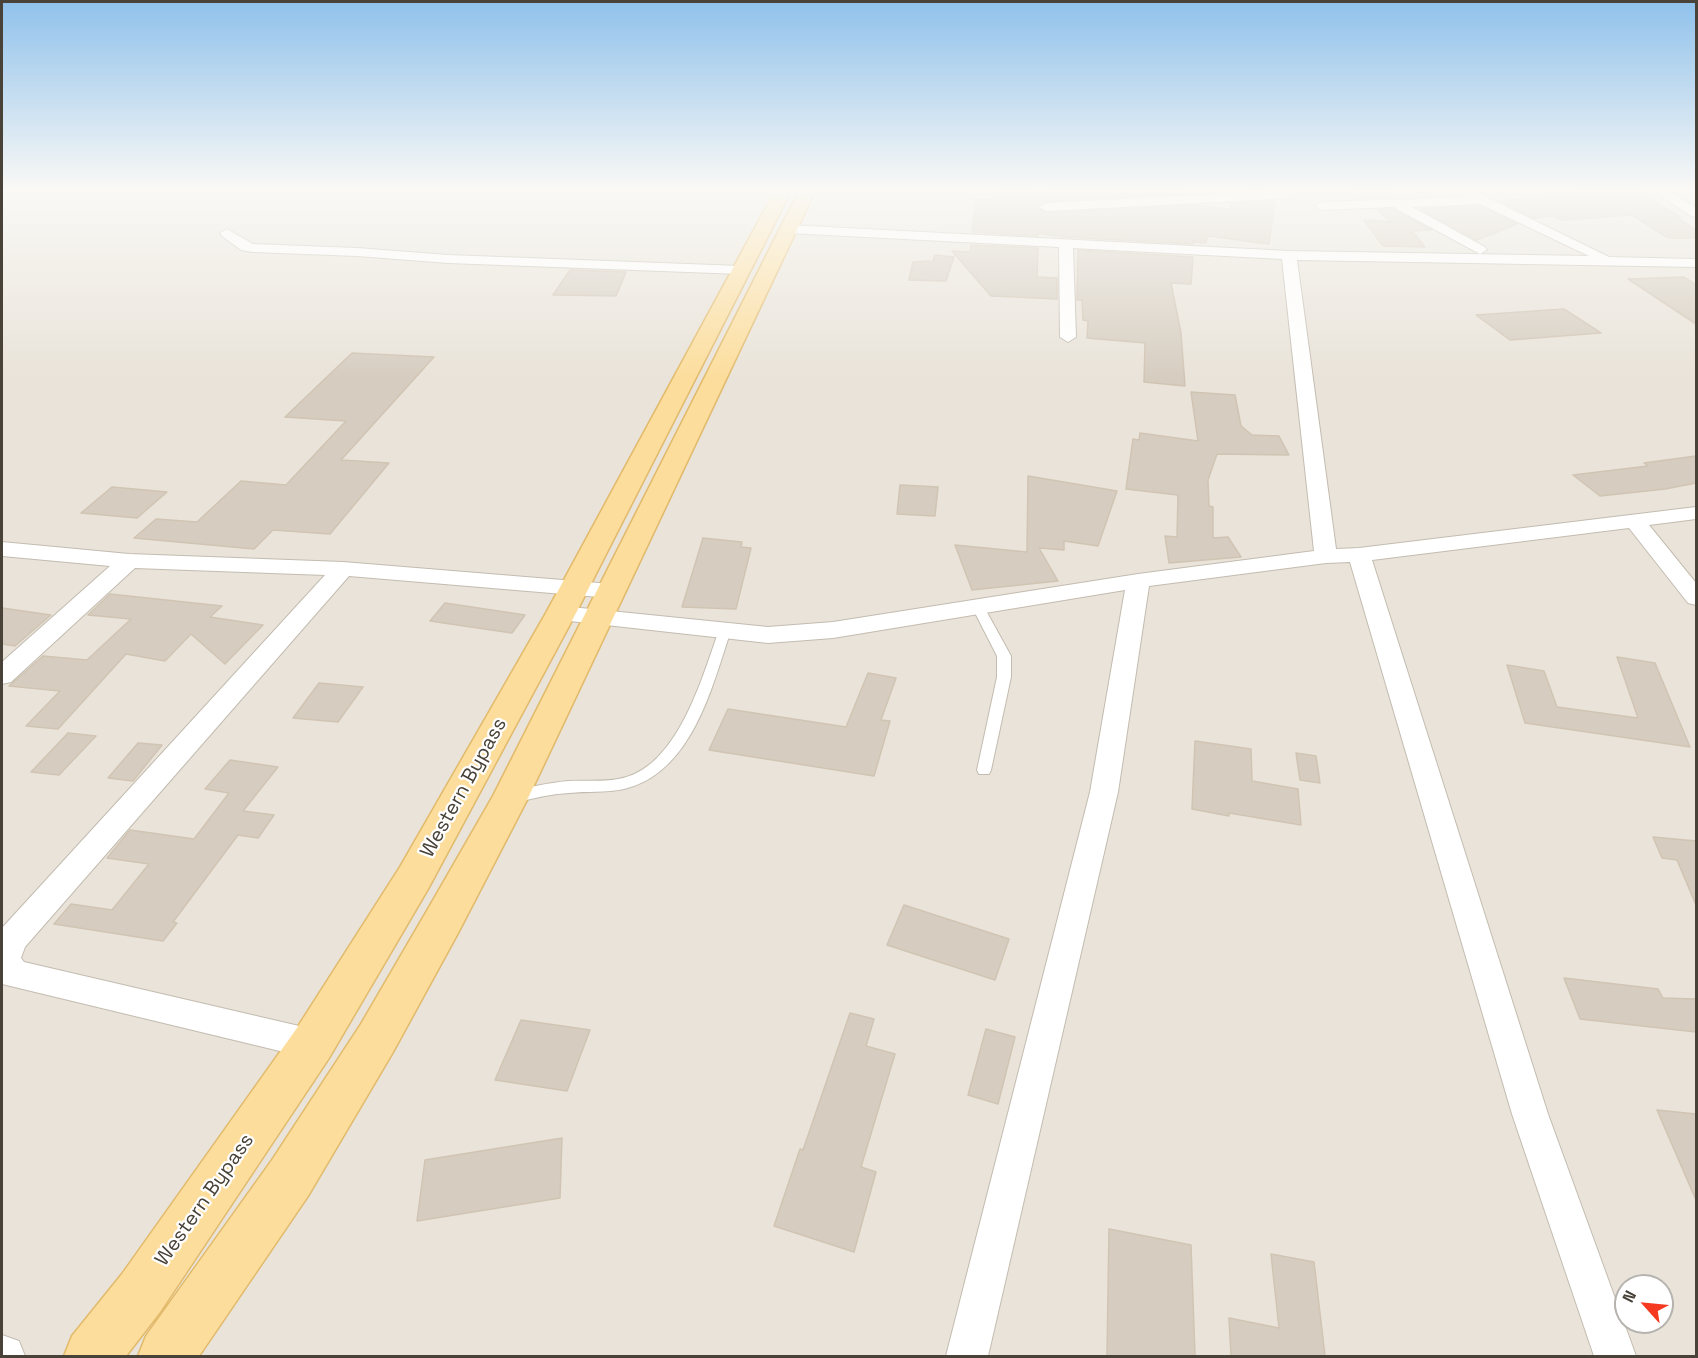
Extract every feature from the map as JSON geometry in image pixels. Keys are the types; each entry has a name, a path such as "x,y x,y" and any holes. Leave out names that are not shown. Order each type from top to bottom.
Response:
{"main road":[{"name":"Western Bypass","path":"92,1356 141,1293 313,1043 414,878 567,601 750,252"},
{"path":"166,1356 291,1178 377,1038 510,798 777,252"}],"street":[{"path":"362,252 448,259 741,270"},
{"path":"1059,252 1068,337"},
{"path":"1238,252 1696,263"},
{"path":"1593,252 1611,261"},
{"path":"1289,255 1326,556"},
{"path":"2,549 129,561 343,569 567,601 606,603 725,630 768,635 833,630 1138,581 1326,556 1359,555 1696,513"},
{"path":"1634,520 1696,598"},
{"path":"1359,555 1530,1114 1615,1356"},
{"path":"2,675 129,561"},
{"path":"313,1043 14,974 4,960 11,940 22,927 343,569"},
{"path":"967,1356 1104,792 1138,581"}],"lane":[{"path":"978,607 1000,648 1004,667 1004,677 984,770"},
{"path":"510,798 549,788 625,784 650,774 669,755 696,709 725,630"}],"shaded area":[{"path":"2,252 1696,252 1696,1356 2,1356"}],"building":[{"path":"953,252 1038,252 1037,277 1057,278 1057,299 991,296"},
{"path":"1078,252 1193,257 1191,284 1171,283 1181,333 1185,386 1144,382 1145,343 1087,338 1088,321 1083,320 1082,300 1077,300"},
{"path":"935,255 954,257 946,281 909,280 913,262 933,261"},
{"path":"570,270 626,272 616,296 553,295"},
{"path":"1684,277 1696,285 1696,324 1628,279"},
{"path":"1564,309 1601,333 1510,340 1476,315"},
{"path":"352,353 434,357 341,460 389,463 330,534 273,530 254,549 134,538 156,519 197,522 241,481 286,485 346,421 285,417"},
{"path":"1191,392 1235,395 1241,426 1252,435 1279,436 1289,455 1217,454 1208,480 1209,506 1213,507 1213,538 1228,537 1241,557 1169,563 1165,536 1177,537 1178,495 1126,489 1133,439 1139,440 1140,433 1198,441"},
{"path":"1696,456 1696,483 1665,489 1600,496 1573,475 1648,466 1644,463"},
{"path":"1028,476 1117,491 1098,546 1064,541 1064,550 1039,548 1058,581 972,590 955,545 1027,552"},
{"path":"900,485 938,487 935,516 897,514"},
{"path":"112,487 167,492 137,518 81,513"},
{"path":"703,538 742,542 741,547 751,548 736,609 682,607"},
{"path":"110,594 222,606 210,617 263,625 225,664 191,634 165,661 126,654 58,729 26,726 60,691 9,686 43,656 87,660 131,619 88,615"},
{"path":"445,603 525,615 512,633 430,621"},
{"path":"2,608 51,615 15,646 2,644"},
{"path":"1617,657 1655,663 1690,747 1525,723 1507,665 1544,671 1557,707 1638,718"},
{"path":"868,673 896,678 881,720 890,721 874,776 709,750 728,709 846,727"},
{"path":"319,683 363,687 338,722 293,718"},
{"path":"68,733 96,736 59,775 31,772"},
{"path":"1195,741 1251,749 1252,781 1298,789 1301,825 1192,809"},
{"path":"138,743 162,745 133,781 108,778"},
{"path":"1296,753 1316,756 1320,783 1300,780"},
{"path":"230,760 278,767 243,811 274,815 258,838 238,835 173,922 177,923 163,941 54,924 71,904 112,910 149,864 107,858 130,830 194,839 229,793 205,789"},
{"path":"1653,837 1696,841 1696,905 1677,860 1662,858"},
{"path":"904,905 1009,939 995,980 887,945"},
{"path":"1564,978 1658,989 1663,998 1696,999 1696,1032 1580,1019"},
{"path":"850,1013 874,1019 866,1046 895,1054 861,1167 876,1172 854,1252 774,1226"},
{"path":"521,1020 590,1030 567,1091 495,1080"},
{"path":"986,1029 1015,1037 998,1104 968,1095"},
{"path":"1657,1110 1696,1114 1696,1200"},
{"path":"562,1138 560,1198 417,1221 425,1160"},
{"path":"1109,1229 1191,1245 1195,1356 1107,1356"},
{"path":"1271,1254 1314,1262 1325,1356 1231,1356 1229,1318 1279,1328"}]}
